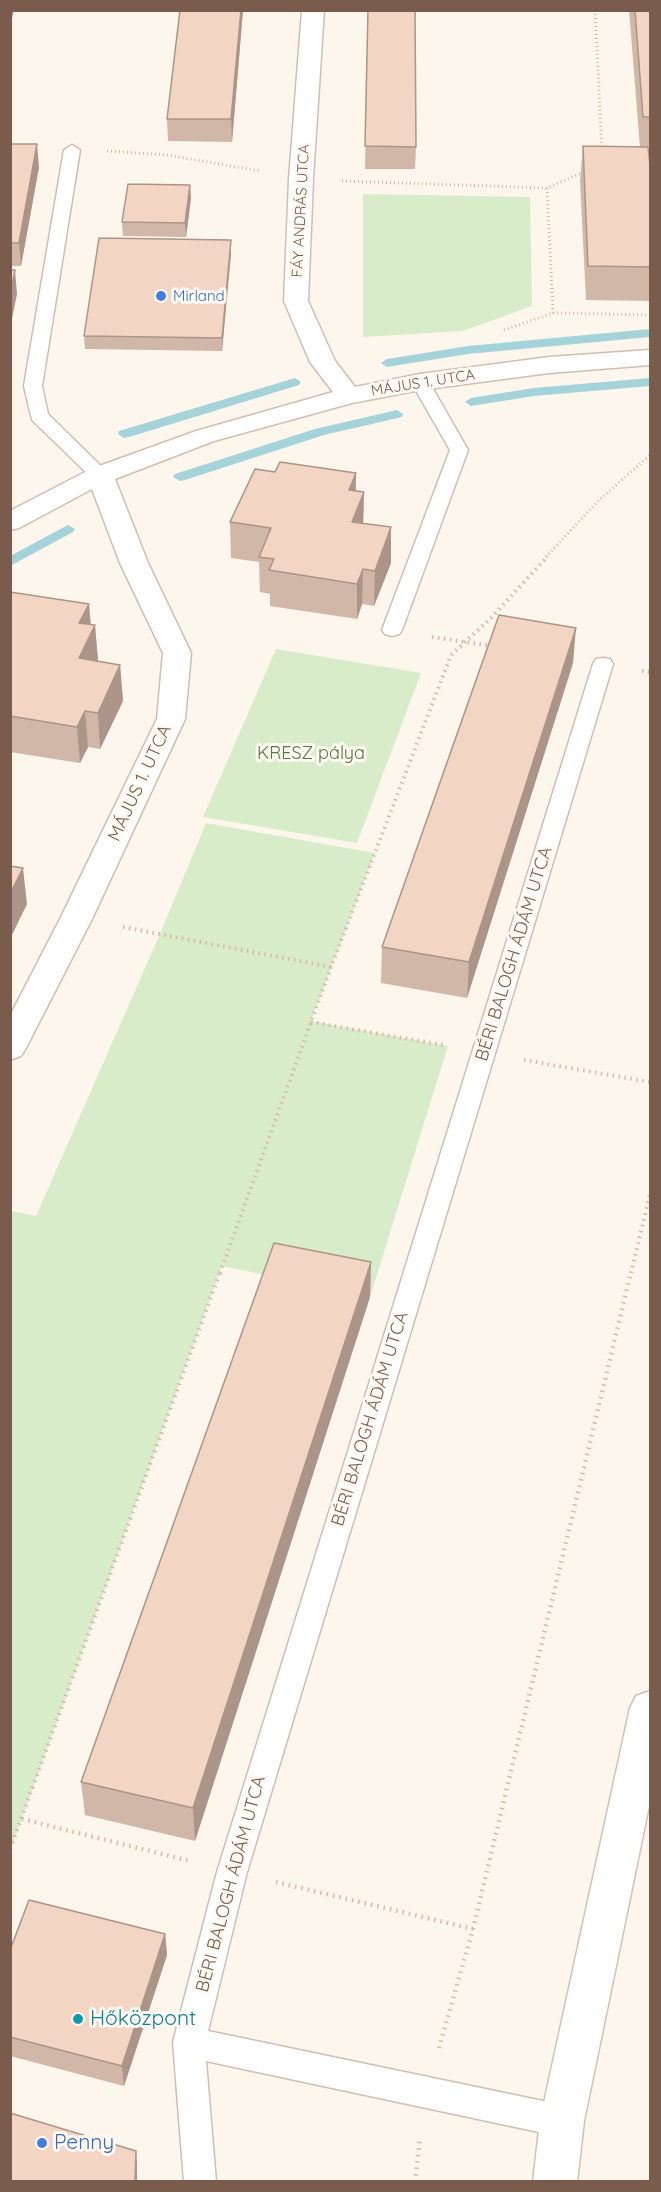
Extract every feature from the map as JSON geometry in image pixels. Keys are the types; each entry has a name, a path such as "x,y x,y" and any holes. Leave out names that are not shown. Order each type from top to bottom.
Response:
{"street":[{"name":"FÁY ANDRÁS UTCA","path":"313,10 301,179 297,304 323,362 349,396"},
{"name":"MÁJUS 1. UTCA","path":"10,522 100,475 205,436 349,396 420,382 549,365 651,358"},
{"name":"MÁJUS 1. UTCA","path":"10,1048 76,919 171,719 177,652 134,563 100,475"},
{"path":"555,2181 562,2121 651,1708"}],"lane":[{"path":"72,150 33,386 39,416 100,475"},
{"path":"392,630 459,450 420,382"},
{"name":"BÉRI BALOGH ÁDÁM UTCA","path":"200,2181 189,2042 232,1872 603,664"},
{"path":"189,2042 562,2121"}],"path":[{"path":"595,10 602,153"},
{"path":"72,150 167,155 301,179 548,188 585,172"},
{"path":"548,188 553,313 651,315"},
{"path":"10,1849 331,967 451,655 505,602 598,501 651,455"},
{"path":"392,630 496,646"},
{"path":"160,934 331,967"},
{"path":"311,1022 651,1082"},
{"path":"415,2181 426,2094 473,1929 651,1194"},
{"path":"22,1819 473,1929"}],"green space":[{"path":"363,194 530,197 532,306 463,331 363,337"},
{"name":"KRESZ pálya","path":"276,649 421,673 357,843 203,817"},
{"path":"206,823 375,853 311,1021 448,1046 370,1297 222,1266 11,1849 11,1211 36,1216 160,934"}],"building":[{"path":"180,10 241,10 231,119 167,119"},
{"path":"368,10 415,10 416,147 365,146"},
{"path":"635,10 651,10 651,117 643,117"},
{"path":"10,144 37,144 19,243 10,243"},
{"path":"583,146 648,147 651,175 651,267 588,266"},
{"path":"128,184 190,185 185,223 122,222"},
{"name":"Mirland","path":"99,238 231,240 222,338 84,336"},
{"path":"10,270 15,270 10,294"},
{"path":"280,462 356,473 349,490 364,492 352,522 391,527 375,571 363,569 357,584 269,570 274,559 259,557 271,528 230,522 255,469 275,472"},
{"path":"10,592 89,604 79,623 95,625 79,658 120,665 98,713 85,711 77,727 10,716"},
{"path":"499,615 576,628 469,962 382,947"},
{"path":"10,866 23,868 10,894"},
{"path":"274,1243 371,1262 193,1808 81,1782"},
{"name":"Hőközpont","path":"29,1900 165,1934 122,2066 10,2037 10,1950"},
{"name":"Penny","path":"10,2113 136,2151 135,2181 10,2181"}],"waterway":[{"path":"387,363 468,350 650,333"},
{"path":"124,434 295,382"},
{"path":"471,402 534,392 650,382"},
{"path":"180,477 320,432 397,414"},
{"path":"10,562 68,529"}],"place":[{"name":"Mirland","path":"161,296"},
{"name":"Hőközpont","path":"78,2019"},
{"name":"Penny","path":"42,2143"}]}
